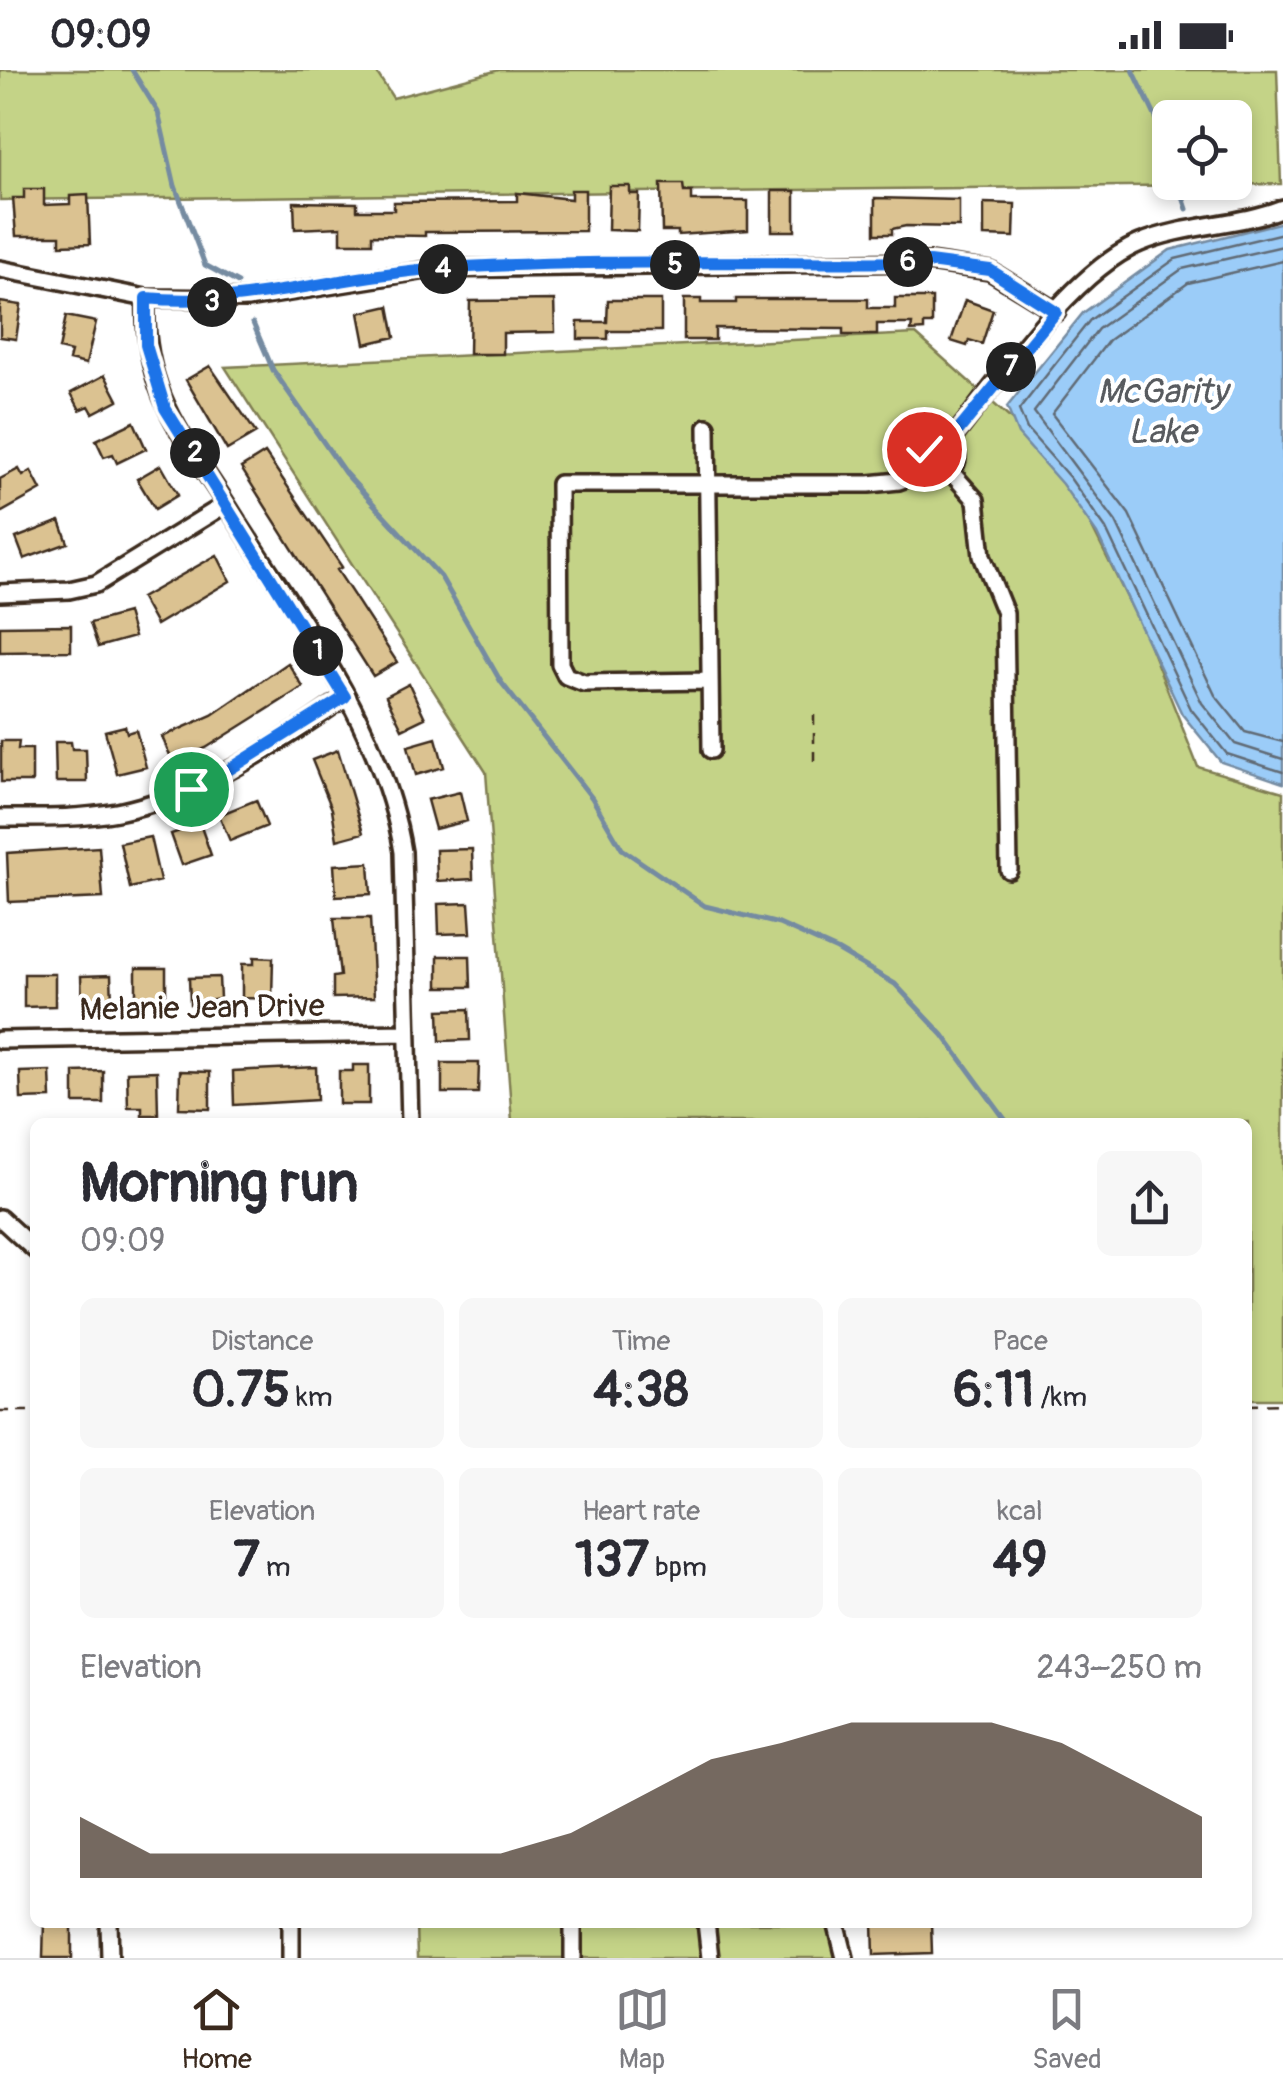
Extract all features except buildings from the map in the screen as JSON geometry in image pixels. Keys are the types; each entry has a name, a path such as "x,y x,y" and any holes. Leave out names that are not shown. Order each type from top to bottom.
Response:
{"street":[{"path":"949,442 1089,275 1124,250 1179,230 1283,208"},
{"path":"0,270 146,298 213,302 433,269 929,262 990,270 1056,312"},
{"path":"146,298 146,345 156,388 345,697 380,764 400,832 406,887 410,1118"},
{"path":"707,427 711,750"},
{"path":"929,470 923,460 924,449 932,441 949,442"},
{"path":"949,442 957,456 950,471"},
{"path":"708,681 584,683 566,676 560,664 559,484 886,483 929,470 950,471 976,500 982,556 1005,613 1009,870"},
{"path":"0,593 69,590 96,584 226,504"},
{"path":"0,818 90,816 168,797 222,774 345,697"},
{"name":"Melanie Jean Drive","path":"0,1040 406,1033"},
{"path":"0,1218 30,1245"},
{"path":"109,1928 110,1958"},
{"path":"290,1928 291,1958"},
{"path":"573,1928 573,1958"},
{"path":"707,1928 710,1958"},
{"path":"838,1928 845,1958"}],"path":[{"path":"814,715 814,765"},
{"path":"1252,1404 1283,1404"},
{"path":"0,1411 30,1411"}],"green space":[{"path":"0,70 375,70 393,98 499,70 1277,70 1281,184 1252,184 1252,100 1152,100 1152,186 0,200"},
{"path":"916,334 1060,463 1146,636 1198,767 1283,792 1283,1399 1252,1399 1252,1118 512,1118 486,772 225,367"},
{"path":"416,1928 835,1928 835,1958 417,1958"}],"water":[{"name":"McGarity Lake","path":"1283,222 1283,783 1221,762 1182,714 1097,534 1062,484 1018,434 1007,407 1083,313 1170,250"}],"waterway":[{"path":"132,70 158,112 175,186 205,265 238,283"},
{"path":"1133,70 1152,110"},
{"path":"1184,200 1187,209"},
{"path":"253,323 273,370 345,473 441,577 501,682 592,798 622,849 705,906 779,924 837,950 895,984 943,1035 1004,1118"}],"route":[{"path":"191,789 300,728 345,697 165,408 150,370 146,298 183,302 247,299 433,269 929,262 990,270 1056,312 949,442 932,441 924,449"}]}
